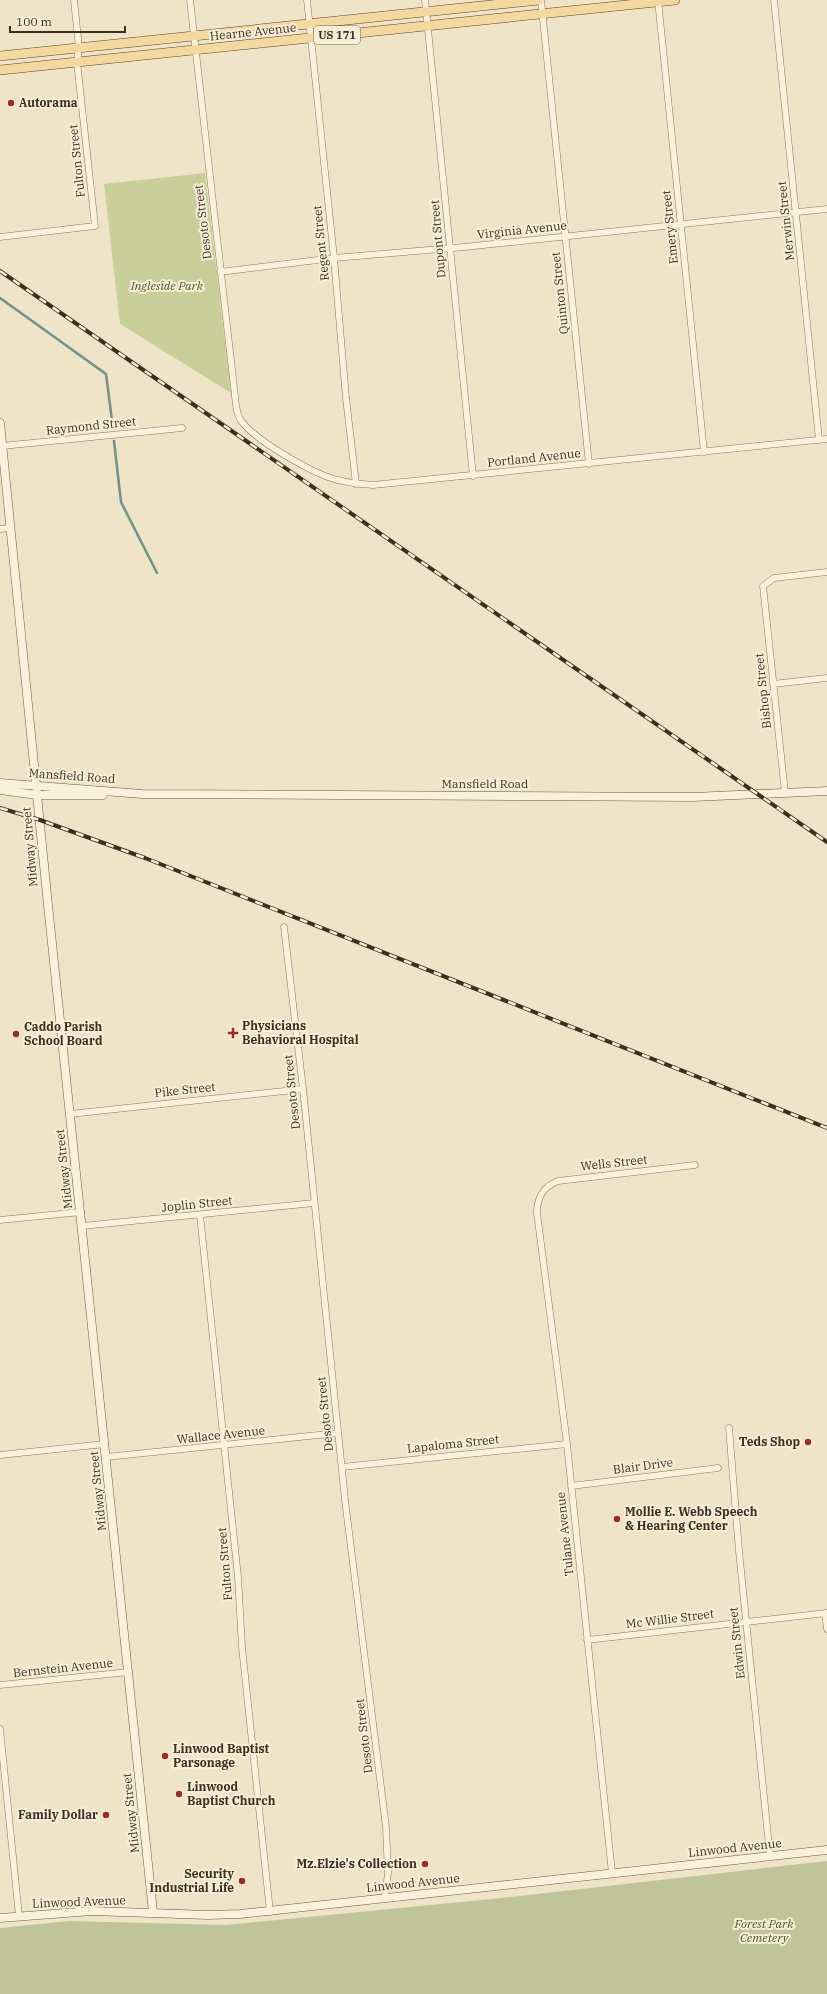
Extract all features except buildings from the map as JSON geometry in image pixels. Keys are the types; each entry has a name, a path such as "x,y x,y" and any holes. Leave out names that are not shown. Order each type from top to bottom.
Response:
{"main road":[{"name":"Hearne Avenue","path":"0,56 540,0"},
{"name":"Hearne Avenue","path":"0,70 675,0"},
{"name":"Midway Street","path":"0,423 153,1912"},
{"name":"Mansfield Road","path":"0,783 37,791"},
{"name":"Mansfield Road","path":"0,790 142,794 654,798 827,791"},
{"name":"Linwood Avenue","path":"0,1918 92,1911 224,1915 270,1912 384,1898 827,1850"}],"street":[{"name":"Fulton Street","path":"0,237 94,226 77,62 79,48 74,0"},
{"name":"Desoto Street","path":"190,0 194,50 236,405 240,419 255,434"},
{"name":"Regent Street","path":"307,0 334,258 346,398 356,484"},
{"name":"Dupont Street","path":"425,0 473,476"},
{"name":"Quinton Street","path":"540,0 543,14 589,464"},
{"name":"Merwin Street","path":"774,0 819,440"},
{"name":"Emery Street","path":"658,1 704,452"},
{"name":"Virginia Avenue","path":"220,272 334,258 450,248 827,209"},
{"name":"Raymond Street","path":"2,446 182,428"},
{"name":"Portland Avenue","path":"255,434 288,457 324,476 356,484 384,485 827,439"},
{"path":"0,529 10,528"},
{"name":"Bishop Street","path":"785,793 763,586 774,578 827,572"},
{"path":"773,684 827,678"},
{"name":"Desoto Street","path":"284,927 303,1089 338,1433 386,1827 388,1873 384,1898"},
{"name":"Pike Street","path":"70,1114 303,1089"},
{"name":"Wells Street","path":"541,1194 550,1184 565,1179 695,1165"},
{"name":"Tulane Avenue","path":"541,1194 537,1204 537,1213 567,1444 612,1873"},
{"name":"Joplin Street","path":"82,1226 314,1203"},
{"path":"0,1220 81,1212"},
{"name":"Fulton Street","path":"200,1215 238,1577 242,1647 270,1912"},
{"name":"Edwin Street","path":"729,1428 746,1622 770,1856"},
{"name":"Wallace Avenue","path":"106,1457 224,1446 338,1433"},
{"path":"0,1455 105,1444"},
{"name":"Lapaloma Street","path":"342,1467 567,1444"},
{"name":"Blair Drive","path":"571,1486 718,1468"},
{"path":"826,1613 827,1629"},
{"name":"Mc Willie Street","path":"587,1640 826,1613"},
{"name":"Bernstein Avenue","path":"0,1685 129,1672"},
{"path":"0,1729 19,1916"}],"green space":[{"name":"Ingleside Park","path":"205,173 231,393 120,324 104,184"},
{"name":"Forest Park Cemetery","path":"827,1861 827,1994 0,1994 0,1928 69,1921 225,1925 492,1899"}],"waterway":[{"path":"0,298 106,374 113,428"},
{"path":"114,441 121,502 157,573"}],"railway":[{"path":"0,271 827,842"},
{"path":"0,808 40,820 145,858 827,1128"}],"place":[{"name":"Autorama","path":"11,103"},
{"name":"Physicians Behavioral Hospital","path":"233,1033"},
{"name":"Caddo Parish School Board","path":"16,1034"},
{"name":"Teds Shop","path":"808,1442"},
{"name":"Mollie E. Webb Speech & Hearing Center","path":"617,1519"},
{"name":"Linwood Baptist Parsonage","path":"165,1756"},
{"name":"Linwood Baptist Church","path":"179,1794"},
{"name":"Family Dollar","path":"106,1815"},
{"name":"Mz.Elzie's Collection","path":"425,1864"},
{"name":"Security Industrial Life","path":"242,1881"}]}
